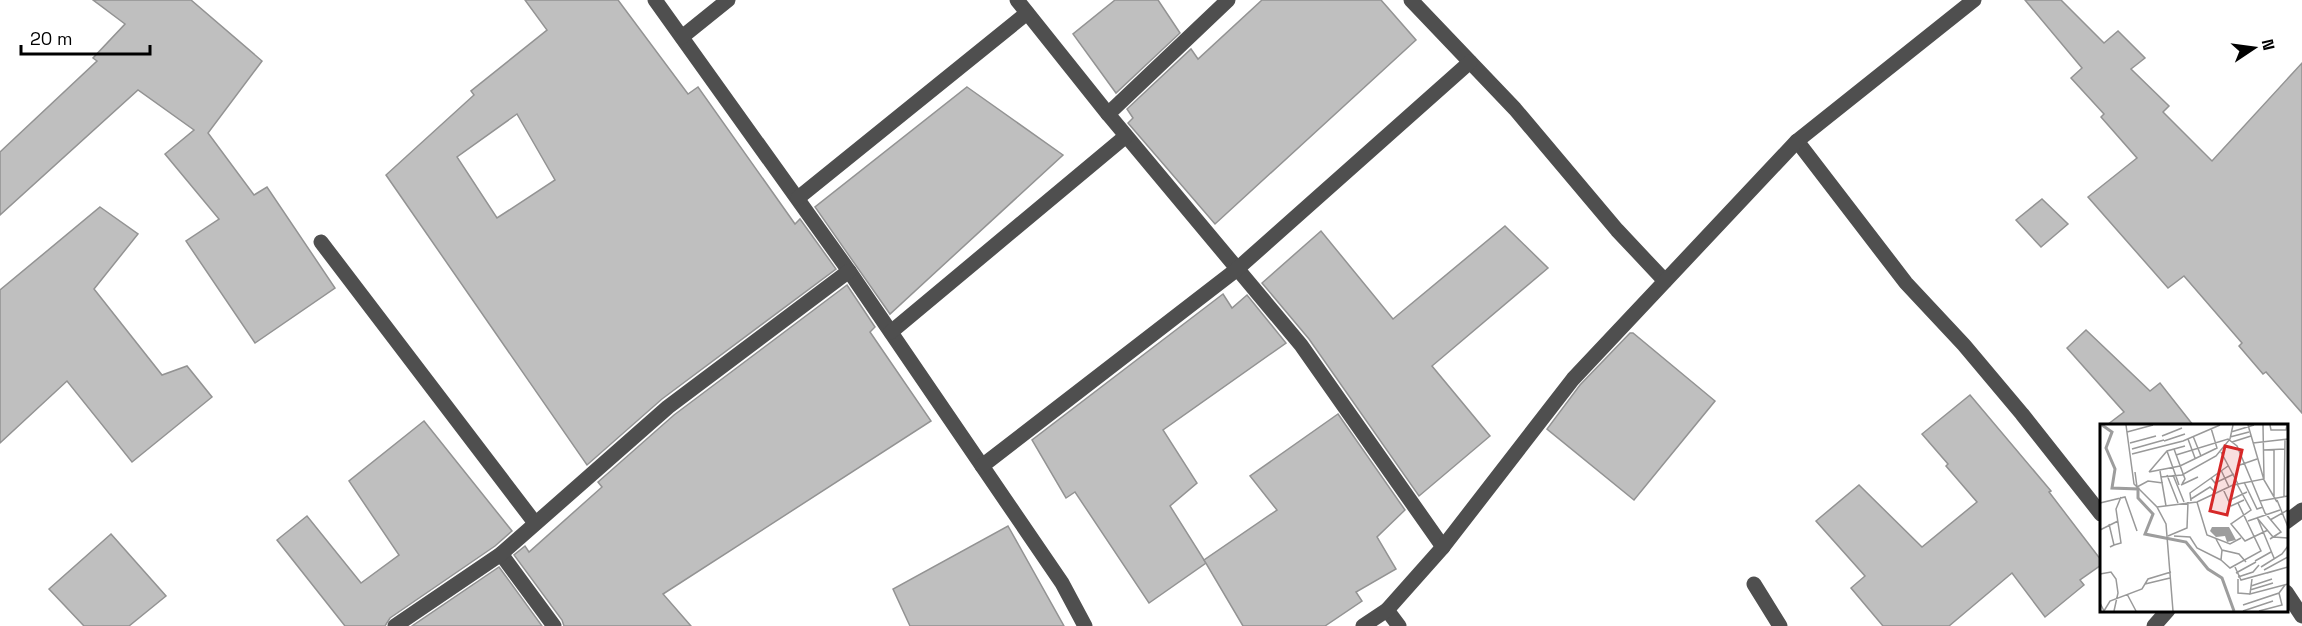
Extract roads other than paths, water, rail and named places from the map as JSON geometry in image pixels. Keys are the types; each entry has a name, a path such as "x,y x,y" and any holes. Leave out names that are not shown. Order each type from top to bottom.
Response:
{"street":[{"path":"655,0 798,198 891,332 1062,583 1085,626"},
{"path":"682,37 728,0"},
{"path":"1017,0 1236,270 1301,345 1443,547"},
{"path":"1108,114 1228,0"},
{"path":"1411,0 1515,109 1617,230 1665,281"},
{"path":"1363,626 1387,610 1443,547 1573,379 1797,141 1974,0"},
{"path":"798,198 1027,13"},
{"path":"982,466 1236,270 1470,62"},
{"path":"891,332 1126,136"},
{"path":"1797,141 1906,283 1964,345 2100,513"},
{"path":"321,242 535,524"},
{"path":"395,626 501,554 668,407 849,271"},
{"path":"2287,521 2302,510"},
{"path":"501,554 554,626"},
{"path":"1754,584 1780,626"},
{"path":"2287,594 2302,616"},
{"path":"1387,610 1399,626"},
{"path":"2154,626 2166,611"}]}
